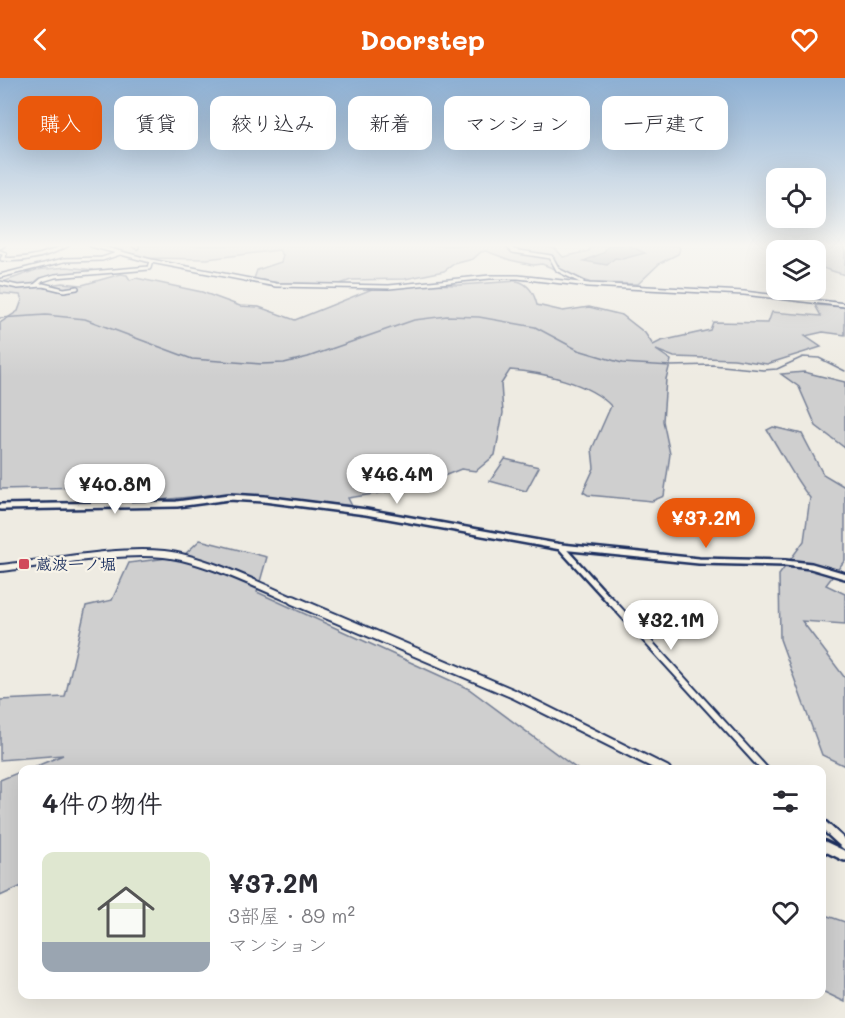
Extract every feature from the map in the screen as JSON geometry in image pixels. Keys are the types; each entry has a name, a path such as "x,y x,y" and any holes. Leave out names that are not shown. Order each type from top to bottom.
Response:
{"street":[{"path":"685,289 845,305"},
{"path":"0,507 172,504 228,497 277,500 374,513 561,547 699,561 785,563 811,566 845,576"},
{"path":"561,547 760,765"},
{"path":"0,568 127,554 165,554 202,564 260,586 514,694 656,765"},
{"path":"826,828 845,845"},
{"path":"826,847 845,856"}],"shaded area":[{"path":"0,289 187,289 240,306 259,307 295,320 372,289 529,289 537,305 563,311 589,307 622,315 645,333 653,345 661,341 710,330 713,322 768,323 772,312 821,316 815,305 845,307 845,335 823,332 805,336 821,347 767,364 734,359 674,357 656,350 671,360 666,379 663,421 670,454 664,496 652,501 588,495 583,492 594,468 592,449 611,406 591,391 564,380 510,370 501,384 503,413 495,455 476,471 461,469 399,490 348,498 352,506 282,498 210,495 150,501 132,486 0,489 0,323 18,311 22,300 20,295 0,293"},
{"path":"804,372 845,382 845,448 816,426 799,387 781,374"},
{"path":"773,427 802,434 823,474 845,487 845,560 826,585 845,594 845,624 802,621 845,678 845,766 822,755 780,639 779,575 804,541 810,498 767,430"},
{"path":"505,459 539,467 526,491 490,481"},
{"path":"200,540 267,557 257,592 469,689 572,765 39,765 63,755 0,760 0,700 65,697 86,606 112,600 129,563 183,556"},
{"path":"18,773 18,888 0,896 0,780"},
{"path":"826,915 845,922 845,1002 826,993"}],"waterway":[{"path":"0,318 46,315 85,319 192,359 262,364 284,363 308,357 414,320 447,316 479,317 535,327 578,350 622,363 671,366 712,365 763,370 777,369 803,357 819,358 845,371"}],"place":[{"name":"蔵波一ノ堀","path":"24,564"}]}
